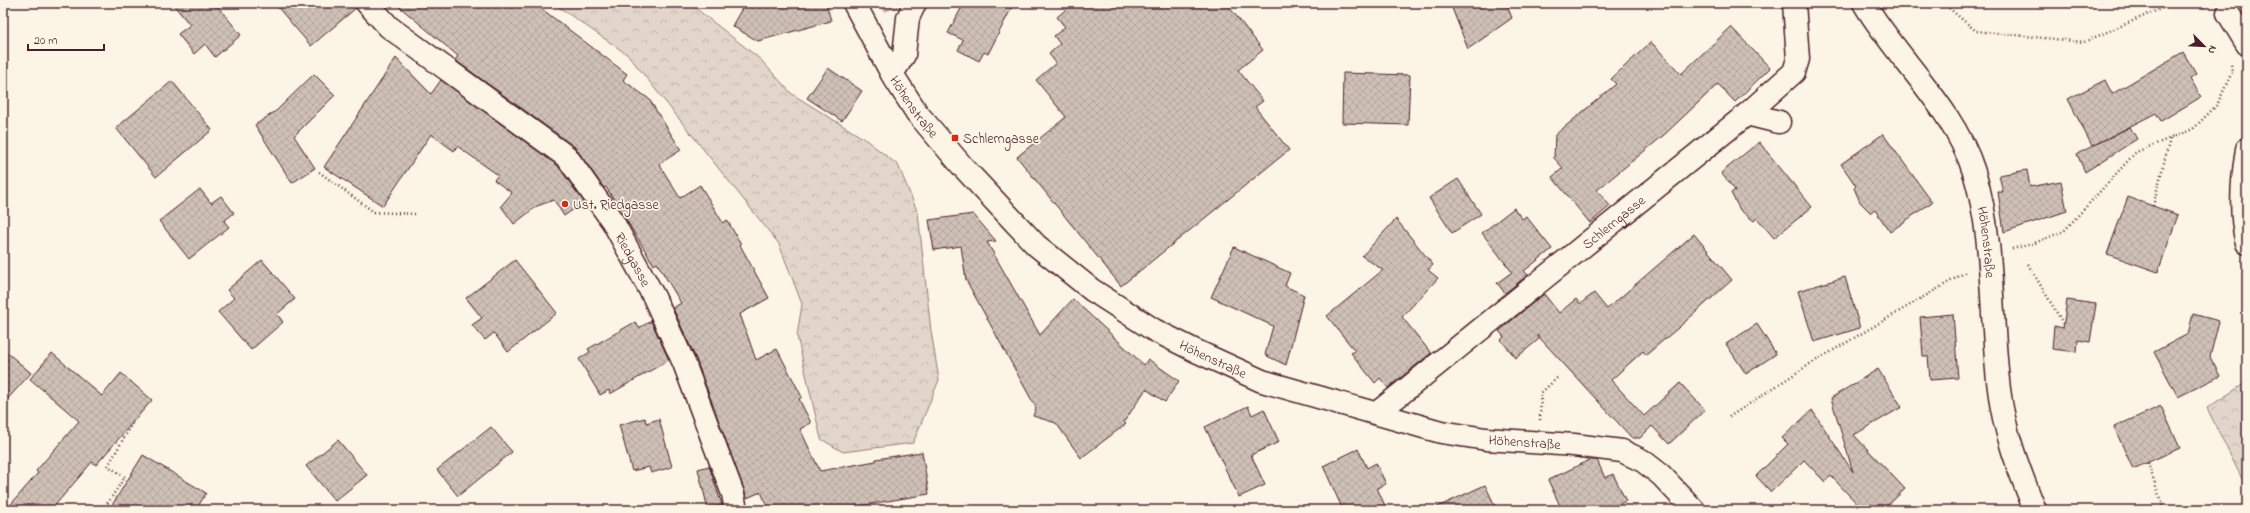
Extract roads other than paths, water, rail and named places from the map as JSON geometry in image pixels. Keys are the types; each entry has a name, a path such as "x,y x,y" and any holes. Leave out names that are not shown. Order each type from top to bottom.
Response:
{"street":[{"name":"Riedgasse","path":"367,3 389,27 567,158 613,222 654,297 684,363 734,502 749,510"},
{"name":"Höhenstraße","path":"854,3 892,74 917,113 963,167 1036,245 1092,290 1154,330 1241,372 1282,387 1442,432 1486,439 1581,446 1622,451 1642,460 1661,476 1694,510"},
{"path":"892,74 904,56 908,18 914,3"},
{"name":"Schlerngasse","path":"1377,413 1747,114 1794,72 1798,59 1794,3"},
{"name":"Höhenstraße","path":"1864,3 1962,142 1979,190 1985,225 1995,357 2002,412 2013,453 2035,510"},
{"path":"2228,13 2239,51"},
{"path":"1747,114 1779,122"},
{"path":"2247,149 2242,179 2243,215 2247,242"}],"place":[{"name":"Schlerngasse","path":"955,138"},
{"name":"Ust. Riedgasse","path":"565,204"}]}
